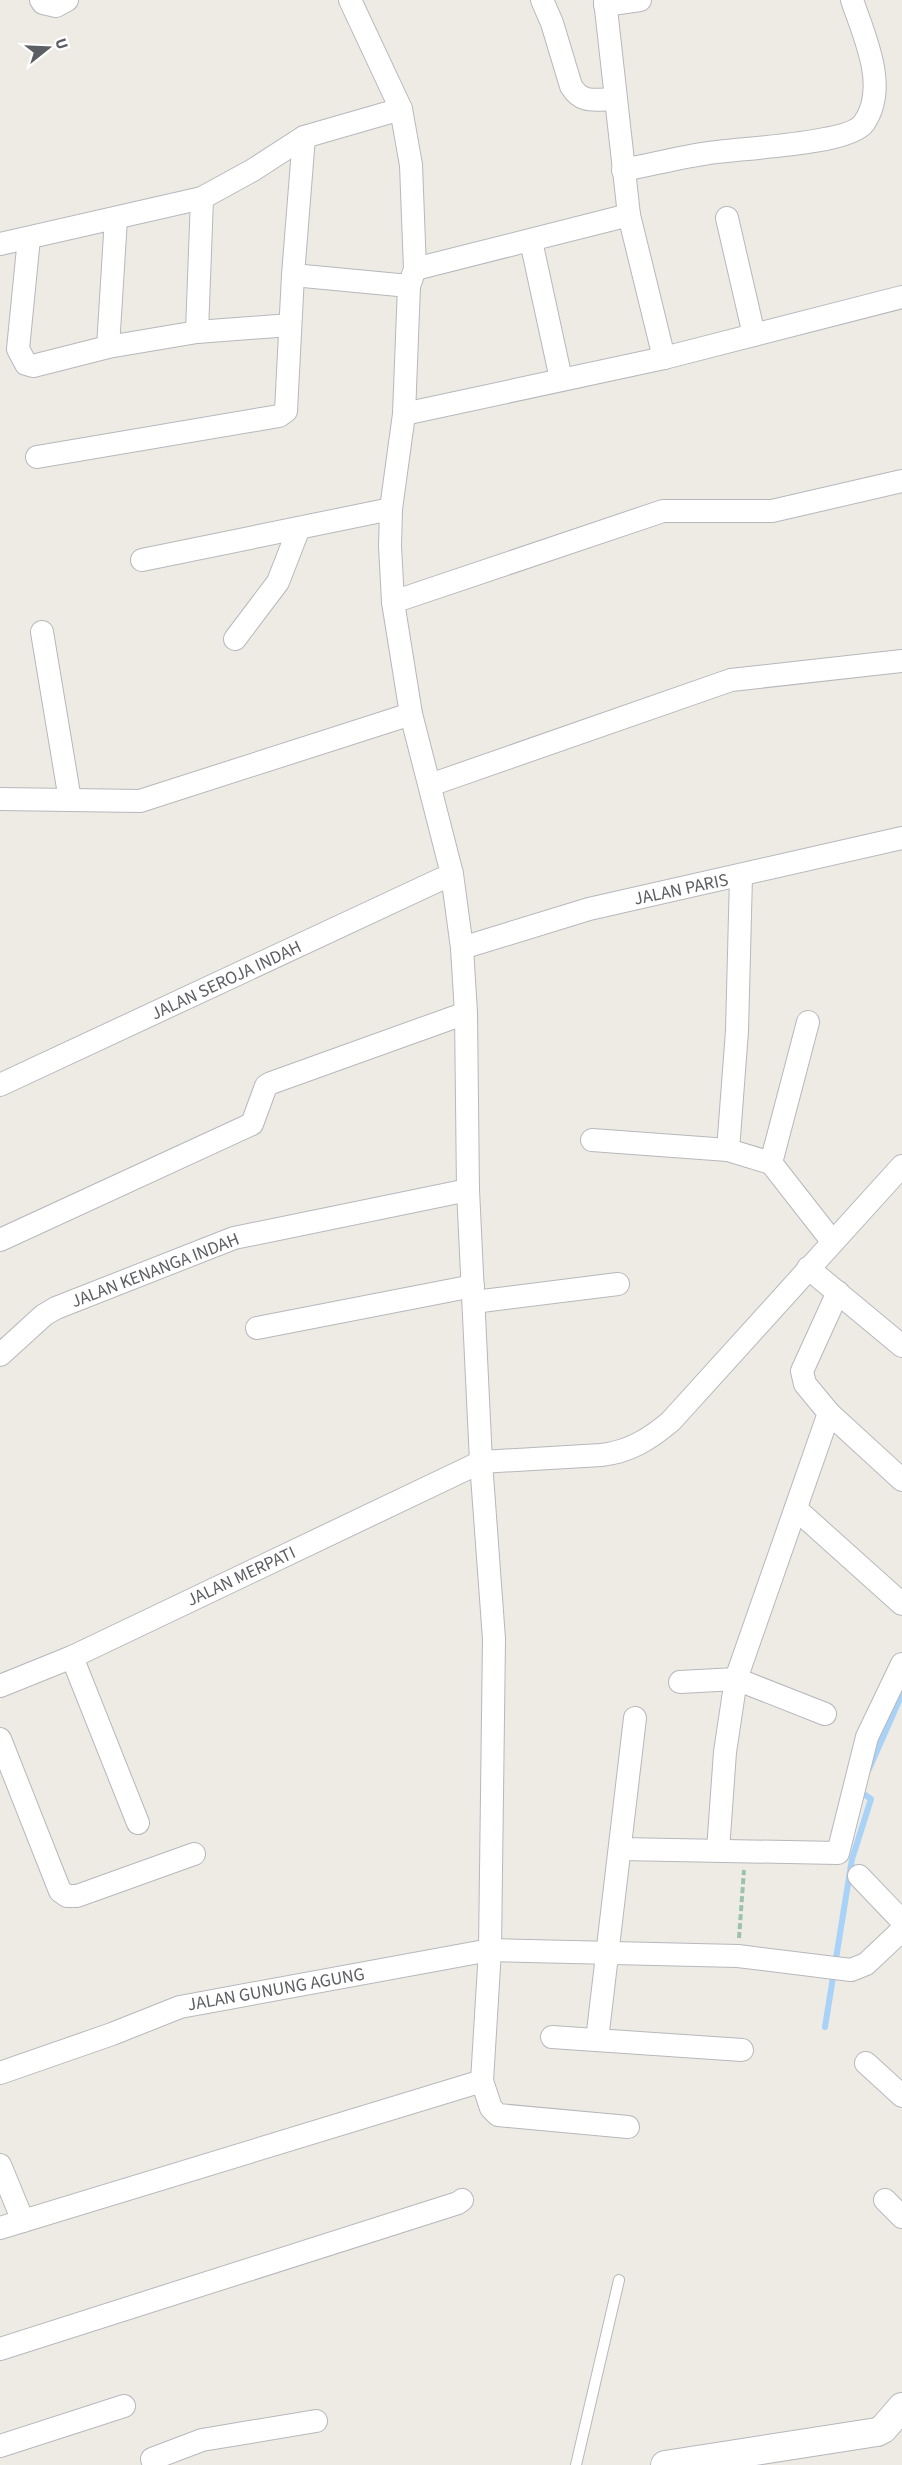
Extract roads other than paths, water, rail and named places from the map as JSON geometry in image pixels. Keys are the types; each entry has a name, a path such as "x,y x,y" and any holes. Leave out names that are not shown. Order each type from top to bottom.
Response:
{"street":[{"path":"41,0 43,3 56,6 67,0"},
{"path":"350,0 401,109 411,165 412,277 404,414 391,509 393,602 411,714 452,874 462,948 466,1013 468,1190 481,1462 494,1639 490,1950 482,2081 491,2108 498,2115 628,2127"},
{"path":"542,0 576,95 588,99 616,99"},
{"path":"551,0 552,23"},
{"path":"640,0 605,2 629,215 664,358"},
{"path":"623,171 709,153 824,140 848,134 863,125 872,107 875,88 866,43 852,0"},
{"path":"0,244 202,198 253,170 304,137 401,109"},
{"path":"37,458 283,414 287,408 293,275 304,137"},
{"path":"197,332 202,198"},
{"path":"293,275 412,277 629,215"},
{"path":"108,347 116,218"},
{"path":"727,218 754,335"},
{"path":"29,238 18,349 26,364 33,366 108,347 197,332 290,325"},
{"path":"531,242 561,378"},
{"path":"404,414 561,378 664,358 902,297"},
{"path":"393,602 663,511 772,511 902,481"},
{"path":"142,560 391,509"},
{"path":"234,639 278,582 299,528"},
{"path":"42,632 70,800"},
{"path":"430,785 731,680 902,661"},
{"path":"0,799 131,802 150,800 411,714"},
{"name":"JALAN PARIS","path":"462,948 589,909 902,838"},
{"name":"JALAN SEROJA INDAH","path":"0,1085 452,874"},
{"path":"728,1150 737,1031 741,876"},
{"path":"0,1240 252,1124 266,1086 270,1083 466,1013"},
{"path":"771,1163 808,1022"},
{"path":"592,1140 728,1150 771,1163 832,1241"},
{"path":"481,1462 601,1455 616,1453 634,1446 670,1420 902,1166"},
{"name":"JALAN KENANGA INDAH","path":"0,1355 44,1315 56,1308 234,1239 468,1190"},
{"path":"808,1268 902,1346"},
{"path":"257,1328 473,1294 618,1284"},
{"path":"838,1292 802,1371 805,1384 829,1413 902,1480"},
{"path":"718,1850 725,1752 736,1678 829,1413"},
{"name":"JALAN MERPATI","path":"0,1686 72,1657 481,1462"},
{"path":"796,1509 902,1604"},
{"path":"72,1657 138,1823"},
{"path":"620,1849 838,1853 867,1737 902,1664"},
{"path":"680,1682 736,1678 825,1714"},
{"path":"597,2040 609,1954 635,1718"},
{"path":"0,1738 60,1891 67,1896 77,1896 195,1854"},
{"path":"859,1876 902,1921"},
{"name":"JALAN GUNUNG AGUNG","path":"0,2073 188,2004 490,1950 738,1956 851,1970 866,1964 902,1930"},
{"path":"552,2037 742,2050"},
{"path":"866,2063 902,2096"},
{"path":"0,2228 482,2081"},
{"path":"0,2165 23,2221"},
{"path":"0,2349 462,2200"},
{"path":"885,2200 902,2217"},
{"path":"0,2446 124,2406"},
{"path":"665,2465 877,2432 883,2429 902,2407"},
{"path":"154,2465 152,2459 202,2440 316,2421"}],"lane":[{"path":"576,2465 619,2280"}],"waterway":[{"path":"869,1769 902,1694"},
{"path":"825,2027 852,1859 871,1799 861,1792 862,1789"}]}
